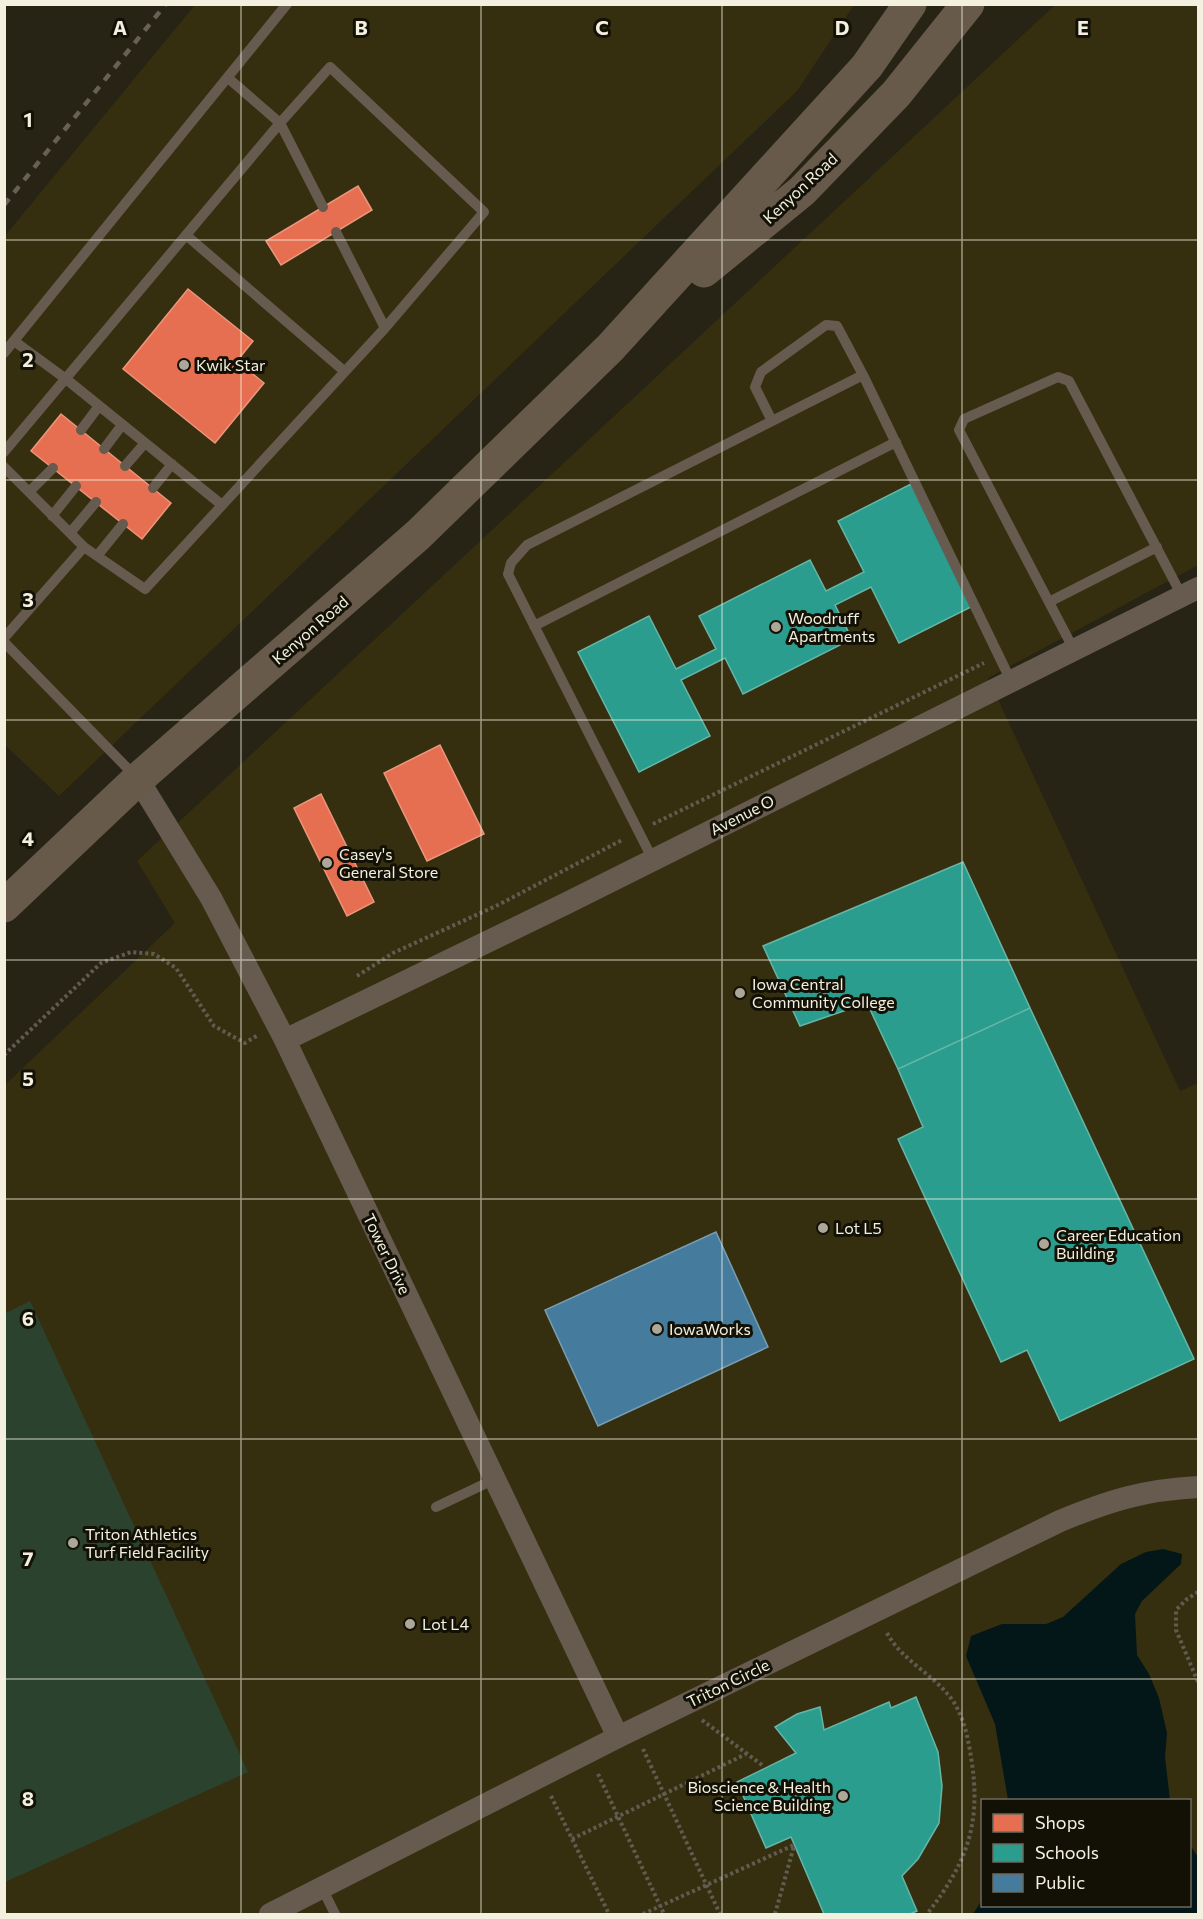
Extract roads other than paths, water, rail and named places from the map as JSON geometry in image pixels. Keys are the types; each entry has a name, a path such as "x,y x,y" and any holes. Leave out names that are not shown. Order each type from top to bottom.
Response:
{"main road":[{"name":"Kenyon Road","path":"4,906 138,779 418,535 610,348 867,66 910,4"},
{"name":"Kenyon Road","path":"610,348 801,191 896,94 968,4"}],"street":[{"name":"Avenue O","path":"281,1033 653,860 1190,592"},
{"name":"Tower Drive","path":"138,779 211,898 281,1033 495,1479 626,1733"},
{"name":"Triton Circle","path":"270,1914 626,1733 1060,1521 1105,1503 1154,1490 1198,1487"}],"lane":[{"path":"4,353 287,4"},
{"path":"4,452 280,123 330,68 484,212 385,327 145,590 84,547 4,467"},
{"path":"228,78 280,123 323,207"},
{"path":"336,232 385,327"},
{"path":"186,235 344,372"},
{"path":"772,421 755,387 761,372 826,326 837,326 896,442 1011,681"},
{"path":"14,341 66,379 222,505"},
{"path":"653,860 508,574 511,563 527,544 862,375"},
{"path":"1074,650 959,430 964,420 1058,377 1070,381 1157,547 1190,592"},
{"path":"81,430 99,406"},
{"path":"104,448 122,425"},
{"path":"125,466 145,442"},
{"path":"534,626 896,442"},
{"path":"153,488 172,464"},
{"path":"29,492 53,468"},
{"path":"52,516 76,486"},
{"path":"70,533 96,502"},
{"path":"97,556 123,524"},
{"path":"84,547 4,640 138,779"},
{"path":"1049,602 1157,547"},
{"path":"436,1507 495,1479"},
{"path":"322,1888 335,1914"}],"railway":[{"path":"4,205 166,4"}],"place":[{"name":"Kwik Star","path":"184,365"},
{"name":"Woodruff Apartments","path":"776,627"},
{"name":"Casey's General Store","path":"327,863"},
{"name":"Iowa Central Community College","path":"740,993"},
{"name":"Lot L5","path":"823,1228"},
{"name":"Career Education Building","path":"1044,1244"},
{"name":"IowaWorks","path":"657,1329"},
{"name":"Triton Athletics Turf Field Facility","path":"73,1543"},
{"name":"Lot L4","path":"410,1624"},
{"name":"Bioscience & Health Science Building","path":"843,1796"}]}
